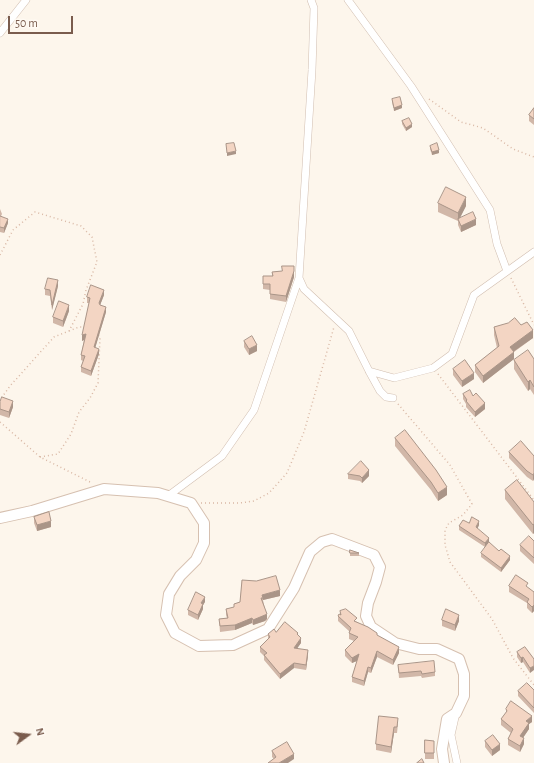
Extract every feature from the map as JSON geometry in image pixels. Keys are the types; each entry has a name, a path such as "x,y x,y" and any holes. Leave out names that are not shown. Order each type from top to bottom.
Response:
{"street":[{"path":"0,33 26,0"},
{"path":"168,496 222,456 254,410 299,278 312,70 314,8 311,0"},
{"path":"348,0 411,86 490,210 497,244 507,271"},
{"path":"369,371 394,378 433,368 452,354 474,295 534,252"},
{"path":"299,278 304,289 349,331 380,391 386,397 393,398"},
{"path":"0,518 32,511 104,489 158,493 191,502 204,523 204,543 196,560 180,576 169,594 166,615 175,634 199,646 233,645 268,629 294,588 310,552 322,542 332,539 374,554 380,567 368,603 366,616 372,627 394,643 419,649 437,649 459,659 464,674 464,696 456,713 451,735 457,763"},
{"path":"444,763 442,748 447,719 456,713"}],"path":[{"path":"424,95 461,122 483,128 513,149 534,157"},
{"path":"0,255 13,230 35,212 81,226 92,238 97,262 86,290 83,304 69,331"},
{"path":"507,271 534,325"},
{"path":"191,502 240,503 254,501 269,493 287,473 304,432 336,318"},
{"path":"0,400 10,386 54,338 79,327 86,328"},
{"path":"40,457 58,454 71,434 79,412 90,398 98,383 100,338 98,333"},
{"path":"433,368 534,500"},
{"path":"393,398 450,465 472,504 463,515 449,523 445,530 445,545 450,562 492,619 513,658 534,685"},
{"path":"0,422 40,457 104,489"}],"building":[{"path":"400,97 402,105 394,108 392,99"},
{"path":"534,108 534,119 529,115"},
{"path":"409,118 412,124 406,128 402,121"},
{"path":"234,143 236,151 227,153 226,144"},
{"path":"437,143 439,150 432,152 430,146"},
{"path":"446,187 466,197 458,213 438,203"},
{"path":"473,212 476,219 461,226 458,219"},
{"path":"0,216 8,219 4,228 0,227"},
{"path":"282,266 294,266 294,271 286,296 270,294 270,284 263,284 263,276 273,276 272,272 282,271"},
{"path":"48,278 58,280 52,305 50,290 45,289"},
{"path":"91,285 104,290 99,303 100,305 106,307 94,347 99,349 91,371 81,367 85,356 81,355 86,334 82,335 90,298 87,297"},
{"path":"59,301 69,305 63,321 53,317"},
{"path":"515,318 521,325 527,322 533,330 510,347 514,352 483,376 475,365 499,346 494,327 508,323"},
{"path":"252,336 257,345 249,349 244,341"},
{"path":"528,350 534,359 534,387 530,380 528,382 514,360"},
{"path":"465,360 474,373 462,381 453,369"},
{"path":"470,390 473,396 476,393 485,403 475,412 466,401 467,400 463,394"},
{"path":"2,397 13,401 9,412 0,409"},
{"path":"405,430 436,470 447,487 438,493 431,482 395,438"},
{"path":"521,441 534,456 533,475 527,471 509,452"},
{"path":"361,461 369,470 362,478 360,476 348,474"},
{"path":"517,480 534,502 533,525 505,490"},
{"path":"49,512 51,521 37,525 34,517"},
{"path":"472,517 479,521 476,527 489,538 485,543 459,526 463,520 469,523"},
{"path":"529,536 534,541 534,558 520,545"},
{"path":"489,542 499,551 501,549 510,556 501,568 481,553"},
{"path":"350,550 359,553 350,553"},
{"path":"516,575 528,583 526,586 534,592 534,605 532,607 527,602 529,599 509,586"},
{"path":"276,576 280,590 262,595 263,598 261,598 267,614 235,625 220,626 219,619 228,618 226,609 234,607 234,604 240,602 242,580 256,581"},
{"path":"196,592 205,597 201,603 203,604 198,615 188,610"},
{"path":"346,609 357,618 354,621 368,627 377,633 377,635 399,647 393,660 377,651 371,668 368,667 364,681 352,677 359,654 352,658 345,650 358,637 349,633 351,628 338,616 339,614 341,615 340,611"},
{"path":"446,609 459,615 455,625 442,620"},
{"path":"285,622 298,633 297,634 301,638 294,648 308,650 306,665 294,663 280,674 264,655 267,653 260,647 270,637 268,634 274,629 276,632"},
{"path":"525,647 534,659 534,666 530,668 523,657 521,658 517,652"},
{"path":"434,661 435,672 422,674 421,671 399,673 398,665"},
{"path":"527,683 534,690 534,708 518,691"},
{"path":"511,701 532,716 526,721 529,723 520,736 524,738 520,746 508,739 513,729 501,719 507,711 506,709"},
{"path":"379,716 398,718 397,727 394,727 391,747 376,744"},
{"path":"493,735 500,744 492,750 485,741"},
{"path":"425,740 434,741 434,753 425,753"},
{"path":"287,742 294,754 279,763 268,763 276,757 272,751"},
{"path":"422,759 424,763 417,763"}]}
